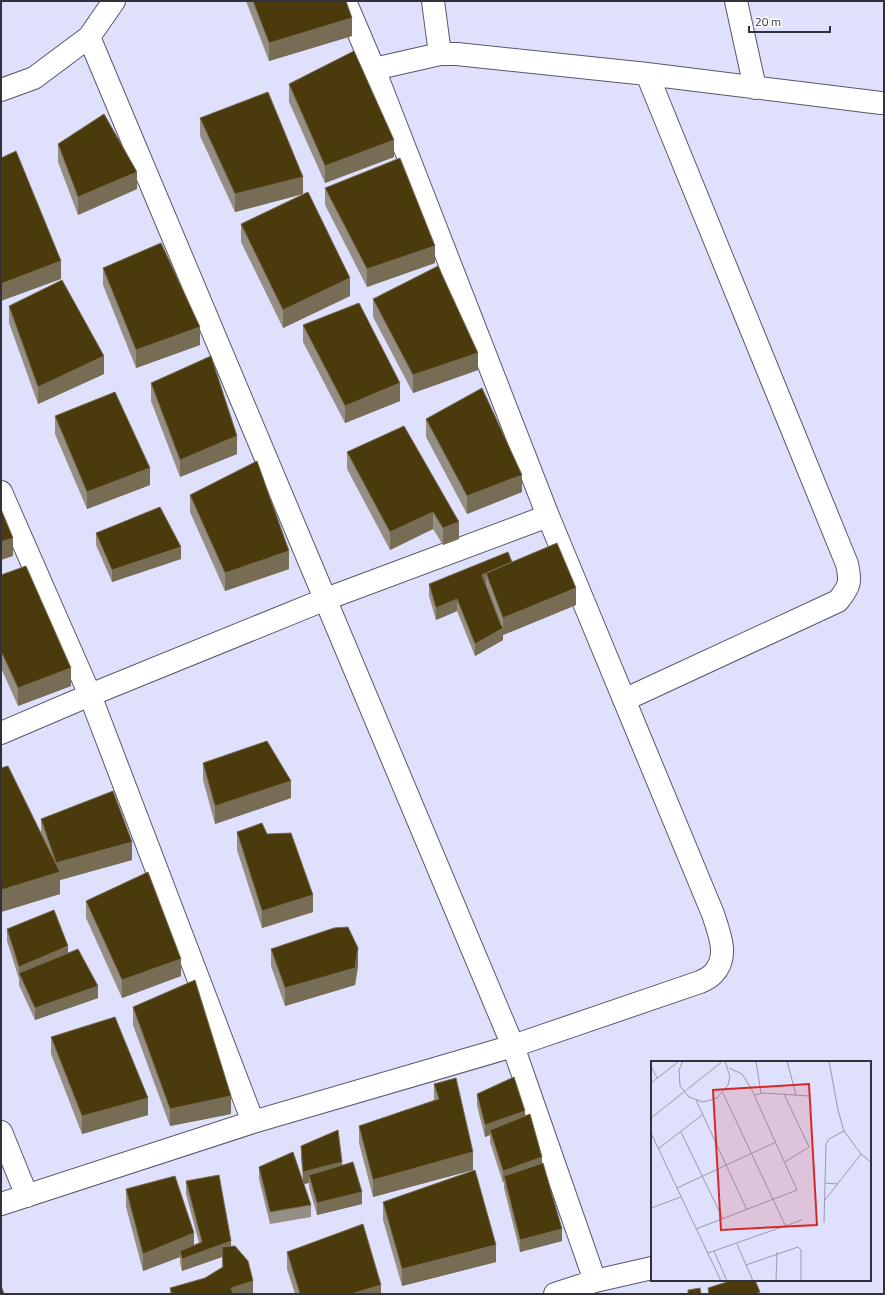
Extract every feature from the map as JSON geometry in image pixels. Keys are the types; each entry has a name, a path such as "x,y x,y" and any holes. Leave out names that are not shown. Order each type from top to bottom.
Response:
{"street":[{"path":"1,90 34,78 89,37 114,1"},
{"path":"1,1204 253,1122 514,1046 700,982 713,974 720,965 722,951 713,914 548,516 374,69 345,1"},
{"path":"433,1 440,54"},
{"path":"736,1 755,88"},
{"path":"89,37 514,1046 595,1281"},
{"path":"374,69 440,54 457,54 648,74 881,103"},
{"path":"624,700 838,600 847,590 850,577 847,564 648,74"},
{"path":"1,492 90,695 253,1122"},
{"path":"1,733 90,695 326,599 548,516"},
{"path":"1,1132 27,1196"},
{"path":"555,1294 595,1281 651,1268"}],"building":[{"path":"253,1 346,1 352,18 269,43"},
{"path":"354,51 394,140 325,166 289,84"},
{"path":"268,92 303,177 235,194 200,118"},
{"path":"104,114 137,172 78,197 58,144"},
{"path":"16,151 61,261 1,284 1,158"},
{"path":"400,158 435,246 367,269 325,188"},
{"path":"308,192 350,278 283,310 241,224"},
{"path":"161,243 200,327 136,350 103,268"},
{"path":"438,266 478,353 413,375 373,299"},
{"path":"62,280 104,356 38,387 9,306"},
{"path":"359,303 400,383 345,406 303,325"},
{"path":"211,356 237,436 180,460 151,383"},
{"path":"482,388 522,475 467,496 426,419"},
{"path":"115,392 150,468 87,492 55,416"},
{"path":"404,426 459,522 443,528 433,512 390,532 347,452"},
{"path":"257,461 289,551 225,573 190,495"},
{"path":"160,507 181,547 112,570 96,533"},
{"path":"1,509 13,538 1,542"},
{"path":"557,543 576,588 503,618 486,573"},
{"path":"508,552 512,562 482,575 503,628 475,644 457,599 436,608 429,584"},
{"path":"26,566 71,668 18,688 1,651 1,575"},
{"path":"267,741 291,781 215,806 203,763"},
{"path":"8,766 60,872 1,890 1,768"},
{"path":"113,791 132,842 56,863 41,819"},
{"path":"262,823 267,834 291,833 313,895 262,911 237,832"},
{"path":"148,872 181,959 122,980 86,901"},
{"path":"54,910 68,946 19,967 7,929"},
{"path":"348,927 358,948 355,968 285,988 271,949 334,928"},
{"path":"78,949 98,986 35,1008 19,973"},
{"path":"195,980 231,1096 170,1109 133,1007"},
{"path":"115,1017 148,1098 82,1116 51,1037"},
{"path":"514,1077 525,1111 485,1125 477,1094"},
{"path":"456,1078 473,1152 373,1180 359,1126 439,1099 434,1084"},
{"path":"530,1114 542,1157 503,1171 490,1130"},
{"path":"338,1130 342,1162 303,1172 301,1146"},
{"path":"293,1152 311,1205 270,1212 259,1167"},
{"path":"353,1162 362,1192 317,1203 309,1175"},
{"path":"543,1163 562,1229 520,1240 504,1176"},
{"path":"475,1170 496,1245 402,1269 383,1202"},
{"path":"219,1175 231,1241 182,1259 180,1251 202,1242 186,1181"},
{"path":"175,1176 194,1233 143,1254 126,1189"},
{"path":"363,1224 381,1285 351,1294 300,1294 287,1252"},
{"path":"235,1246 248,1261 253,1281 231,1288 233,1294 172,1294 170,1288 205,1278 223,1267 222,1247"},
{"path":"730,1281 755,1281 760,1292 755,1294 709,1294 708,1288"},
{"path":"1,1285 4,1294 1,1294"},
{"path":"700,1288 701,1294 688,1294 688,1290"}]}
